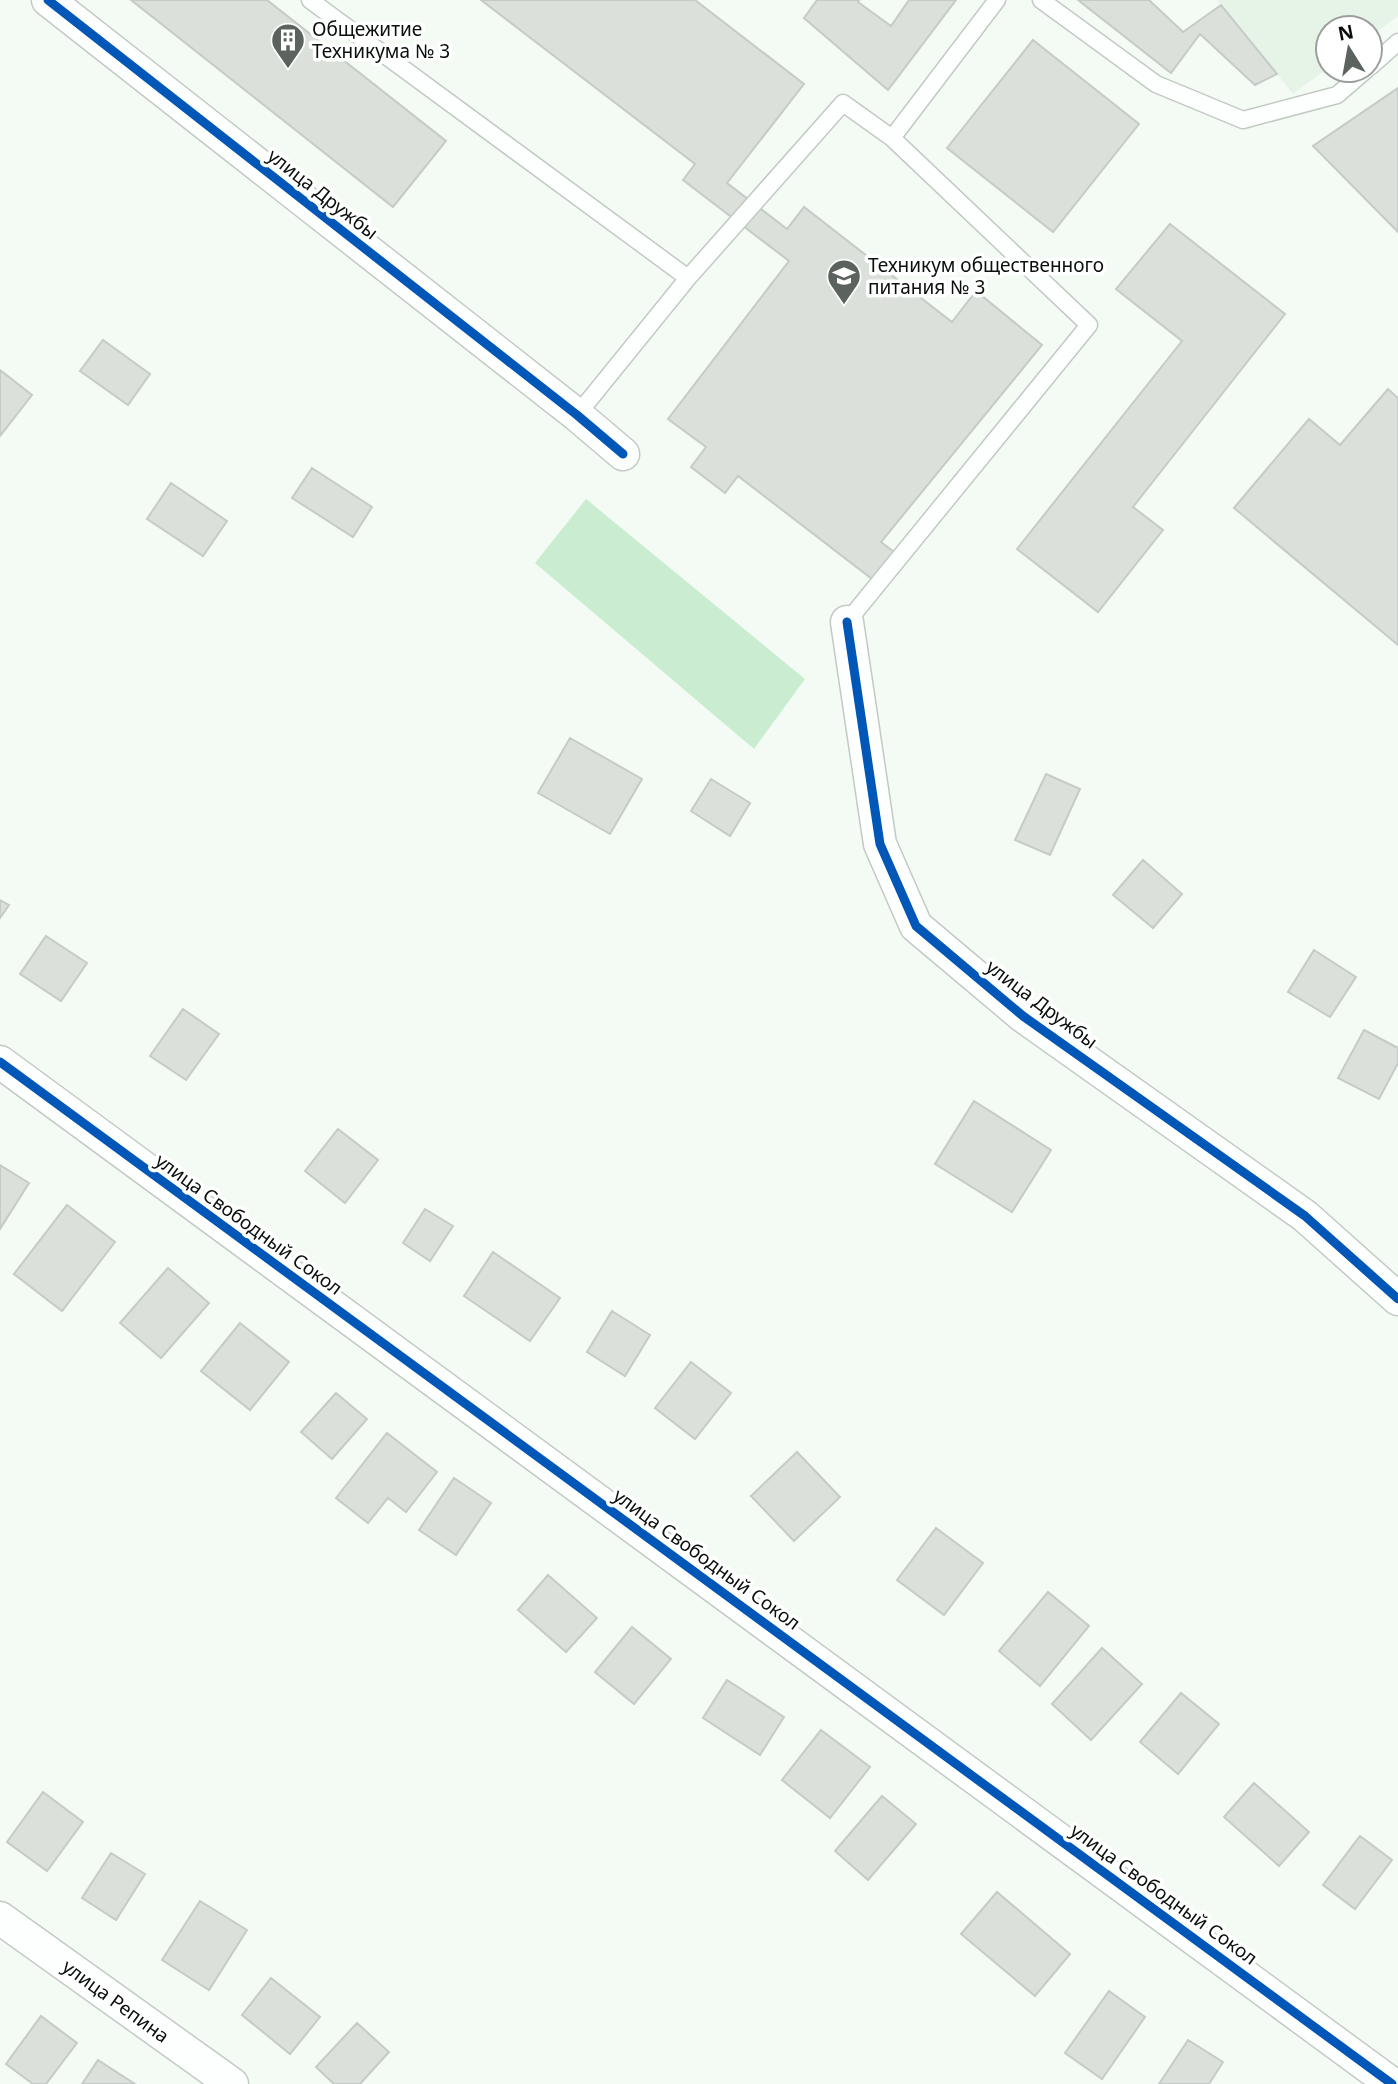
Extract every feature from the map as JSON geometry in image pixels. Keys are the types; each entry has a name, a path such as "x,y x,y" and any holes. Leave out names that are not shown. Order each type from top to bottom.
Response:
{"street":[{"name":"улица Дружбы","path":"48,0 577,415 623,454"},
{"name":"улица Дружбы","path":"847,622 880,844 916,926 1023,1016 1305,1216 1398,1299"},
{"name":"улица Свободный Сокол","path":"0,1062 1392,2084"},
{"name":"улица Репина","path":"0,1919 232,2084"}],"lane":[{"path":"310,0 688,278"},
{"path":"892,138 997,0"},
{"path":"1041,0 1156,84 1242,120 1337,95 1350,84"},
{"path":"1384,54 1398,43"},
{"path":"577,415 688,278 843,103 892,138 1089,325 847,622"}],"shaded area":[{"path":"1217,0 1398,0 1398,16 1384,26 1384,14 1314,14 1314,78 1293,94"}],"green space":[{"path":"586,499 805,679 754,749 535,563"}],"building":[{"name":"Общежитие Техникума № 3","path":"131,0 267,0 446,141 393,207"},
{"name":"Техникум общественного питания № 3","path":"481,0 695,0 804,84 727,183 787,229 804,207 952,322 976,291 1042,345 881,542 898,555 876,582 738,476 725,493 691,467 706,447 668,419 789,261 683,180 695,164"},
{"path":"817,0 859,0 858,2 891,26 909,0 956,0 888,90 804,18"},
{"path":"1078,0 1149,0 1183,32 1221,5 1277,74 1255,85 1200,34 1171,73"},
{"path":"1033,40 1139,124 1053,232 947,148"},
{"path":"1398,88 1398,232 1313,146"},
{"path":"1170,224 1285,314 1133,507 1163,530 1098,612 1017,549 1182,341 1116,289"},
{"path":"103,340 150,374 128,405 80,371"},
{"path":"0,370 32,395 0,436"},
{"path":"1388,389 1398,398 1398,645 1234,508 1309,419 1340,445"},
{"path":"312,468 372,507 353,537 292,498"},
{"path":"171,483 227,521 203,556 147,519"},
{"path":"570,738 642,779 610,834 538,793"},
{"path":"1046,774 1080,789 1050,855 1015,840"},
{"path":"711,779 750,803 730,836 691,811"},
{"path":"1143,860 1182,894 1153,928 1113,895"},
{"path":"0,900 9,905 0,918"},
{"path":"46,936 87,963 61,1001 20,974"},
{"path":"1314,950 1356,977 1330,1017 1288,992"},
{"path":"183,1009 219,1034 186,1080 150,1056"},
{"path":"1364,1030 1398,1048 1398,1063 1379,1099 1338,1078"},
{"path":"974,1101 1051,1150 1012,1212 935,1164"},
{"path":"338,1129 378,1160 345,1203 305,1171"},
{"path":"0,1165 29,1183 0,1229"},
{"path":"67,1205 115,1242 62,1311 14,1274"},
{"path":"425,1209 453,1226 430,1261 403,1243"},
{"path":"493,1252 560,1298 530,1341 464,1296"},
{"path":"168,1268 209,1303 161,1358 120,1323"},
{"path":"612,1311 650,1335 625,1376 587,1352"},
{"path":"240,1323 289,1362 250,1410 201,1371"},
{"path":"691,1362 731,1393 695,1439 655,1408"},
{"path":"336,1393 367,1419 332,1459 301,1432"},
{"path":"387,1433 437,1472 406,1512 388,1498 368,1523 336,1498"},
{"path":"797,1452 840,1497 794,1541 751,1496"},
{"path":"454,1478 491,1503 456,1555 419,1530"},
{"path":"936,1528 983,1563 944,1615 897,1580"},
{"path":"548,1575 597,1618 566,1652 518,1610"},
{"path":"1048,1592 1089,1626 1040,1686 999,1651"},
{"path":"632,1627 671,1659 634,1704 595,1672"},
{"path":"1102,1648 1142,1684 1091,1740 1052,1704"},
{"path":"727,1680 784,1717 760,1755 703,1718"},
{"path":"1181,1693 1219,1724 1178,1774 1140,1742"},
{"path":"821,1730 870,1767 830,1818 782,1780"},
{"path":"1254,1783 1309,1832 1279,1866 1224,1817"},
{"path":"43,1792 83,1822 47,1871 7,1842"},
{"path":"882,1796 916,1824 868,1880 835,1851"},
{"path":"1360,1836 1392,1860 1355,1909 1323,1885"},
{"path":"111,1853 145,1874 116,1920 82,1898"},
{"path":"997,1892 1070,1954 1035,1996 961,1934"},
{"path":"200,1901 247,1930 209,1990 162,1960"},
{"path":"271,1978 320,2017 290,2054 242,2015"},
{"path":"1109,1991 1145,2017 1102,2079 1065,2053"},
{"path":"41,2016 77,2043 46,2084 33,2084 6,2064"},
{"path":"357,2023 389,2052 360,2084 334,2084 316,2067"},
{"path":"1188,2040 1223,2062 1209,2084 1159,2084"},
{"path":"98,2060 135,2084 82,2084"}],"cycle path":[{"path":"48,0 577,415 623,454"},
{"path":"847,622 880,844 916,926 1023,1016 1305,1216 1398,1299"},
{"path":"0,1062 1392,2084"}],"place":[{"name":"Общежитие Техникума № 3","path":"288,70"},
{"name":"Техникум общественного питания № 3","path":"844,306"}]}
